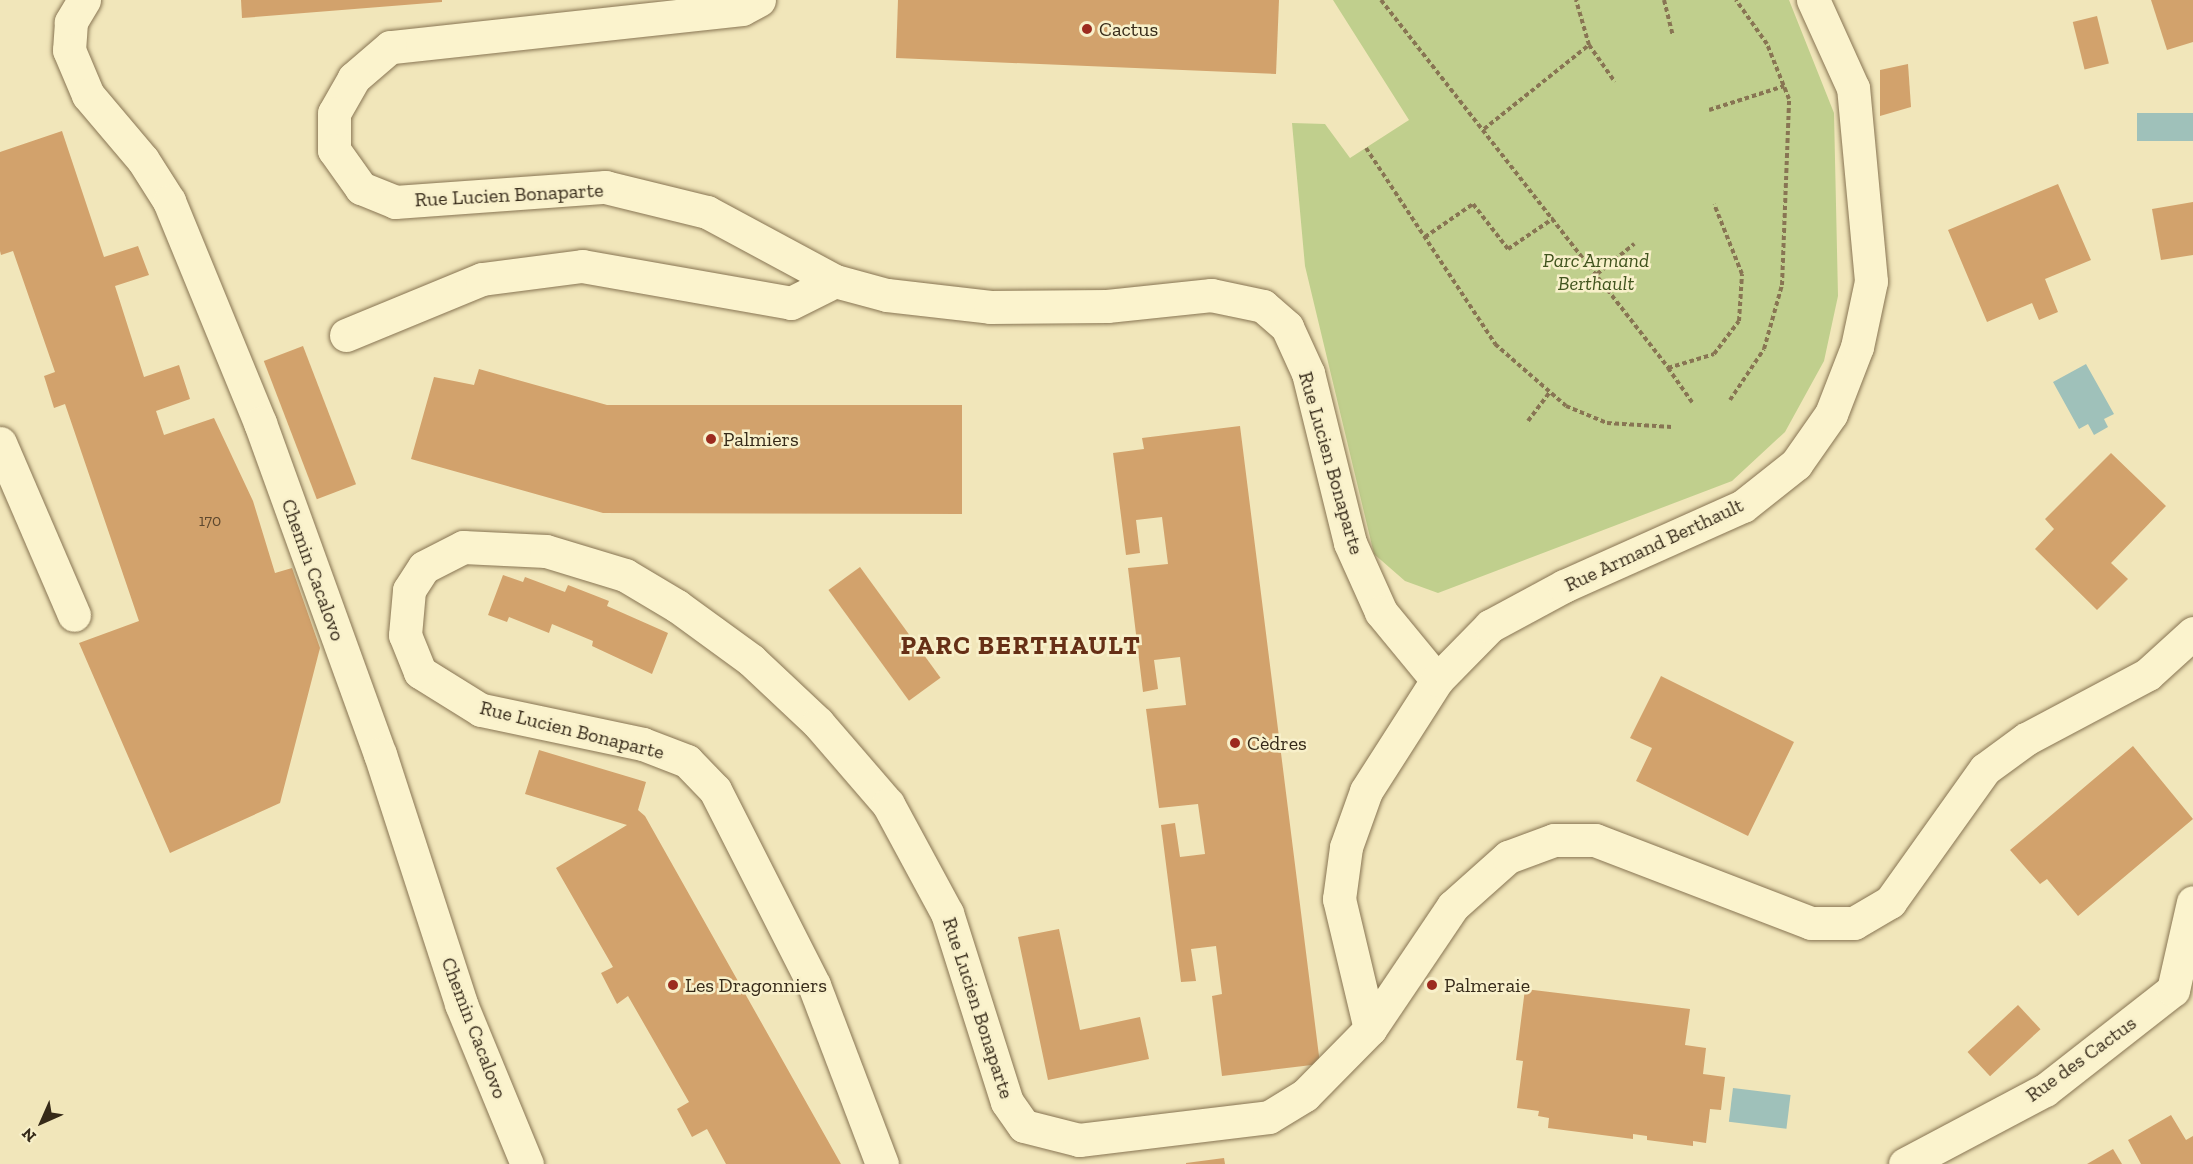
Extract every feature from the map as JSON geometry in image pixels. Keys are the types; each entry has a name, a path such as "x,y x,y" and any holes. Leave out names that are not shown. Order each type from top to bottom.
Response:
{"street":[{"name":"Chemin Cacalovo","path":"84,0 71,22 69,50 88,95 143,160 178,223 260,423 380,754 461,1004 527,1164"},
{"name":"Rue Lucien Bonaparte","path":"759,0 742,9 390,47 354,78 334,113 334,150 361,188 395,202 605,188 707,212 835,281 887,295 990,306 1107,306 1211,295 1263,306 1287,327 1308,373 1350,543 1381,612 1437,680"},
{"name":"Rue Armand Berthault","path":"1437,680 1490,626 1564,586 1743,506 1796,464 1831,414 1857,347 1871,281 1853,88 1813,0"},
{"path":"346,335 482,279 582,266 791,303 835,281"},
{"path":"0,443 74,615"},
{"name":"Rue Lucien Bonaparte","path":"882,1164 814,985 715,790 687,761 643,744 481,710 420,672 405,635 409,590 424,567 463,547 546,551 625,575 677,606 751,660 818,723 888,804 947,913 1007,1102 1024,1126 1079,1140 1269,1117 1305,1095 1370,1029 1453,906 1508,857 1554,840 1595,840 1811,923 1854,923 1890,902 1985,769 2026,739 2148,674 2193,633"},
{"path":"1370,1029 1339,899 1346,847 1366,791 1437,680"},
{"name":"Rue des Cactus","path":"1905,1164 2045,1090 2173,990 2193,902"}],"path":[{"path":"1381,0 1554,218 1692,402"},
{"path":"1576,0 1589,45 1615,82"},
{"path":"1664,0 1673,36"},
{"path":"1730,400 1764,349 1782,285 1789,99 1767,44 1736,0"},
{"path":"1484,129 1589,45"},
{"path":"1709,110 1784,86"},
{"path":"1366,148 1495,344 1566,406 1607,423 1672,427"},
{"path":"1425,237 1473,204 1508,249 1554,218"},
{"path":"1668,368 1714,354 1739,321 1742,274 1714,204"},
{"path":"1597,274 1634,244"},
{"path":"1528,421 1550,392"}],"green space":[{"name":"Parc Armand Berthault","path":"1333,0 1789,0 1834,113 1838,296 1824,361 1785,432 1732,481 1438,593 1405,581 1374,554 1305,266 1292,123 1325,124 1350,158 1409,120"}],"water":[{"path":"2137,113 2193,113 2193,141 2137,141"},
{"path":"2086,364 2114,414 2104,419 2108,427 2094,435 2088,424 2079,429 2053,382"},
{"path":"1733,1088 1791,1095 1786,1129 1729,1122"}],"building":[{"path":"241,0 442,0 442,2 242,18"},
{"name":"Cactus","path":"898,0 1279,0 1276,74 896,58"},
{"path":"2151,0 2193,0 2193,42 2167,50"},
{"path":"2097,16 2109,64 2085,70 2073,22"},
{"path":"1908,64 1911,107 1880,116 1880,70"},
{"path":"62,131 104,257 138,246 149,275 115,286 144,377 179,365 190,399 156,411 164,435 214,418 253,501 275,573 292,568 320,648 280,803 170,853 79,643 139,621 65,404 54,408 44,376 55,372 13,251 1,255 0,251 0,152"},
{"path":"2058,184 2091,260 2045,279 2058,312 2039,320 2032,303 1987,322 1948,230"},
{"path":"2193,202 2193,255 2161,260 2152,209"},
{"path":"303,346 356,484 317,499 264,361"},
{"name":"Palmiers","path":"479,369 607,405 962,405 962,514 603,513 411,459 434,377 474,385"},
{"name":"Cèdres","path":"1240,426 1320,1064 1222,1076 1212,996 1222,994 1216,946 1191,949 1196,981 1181,982 1161,825 1175,823 1180,857 1205,854 1198,804 1159,808 1146,709 1186,705 1180,657 1154,660 1158,689 1143,692 1128,568 1168,564 1162,517 1136,520 1140,553 1126,555 1113,453 1144,449 1142,438"},
{"path":"2111,453 2166,506 2111,563 2128,579 2097,610 2035,549 2054,529 2045,519"},
{"path":"860,567 941,678 909,701 828,590"},
{"path":"503,575 523,582 525,577 565,592 568,585 609,601 607,606 668,633 652,674 592,646 593,641 552,624 549,633 509,617 507,622 488,615"},
{"path":"1661,676 1794,742 1748,836 1636,781 1652,748 1630,738"},
{"path":"2133,746 2193,819 2078,916 2047,879 2040,884 2010,850"},
{"name":"Les Dragonniers","path":"539,750 646,782 638,810 645,816 841,1164 726,1164 707,1129 692,1137 677,1109 689,1102 628,996 617,1004 601,973 613,967 556,868 627,825 525,794"},
{"path":"1059,929 1080,1030 1140,1017 1149,1059 1048,1080 1018,937"},
{"path":"1525,989 1690,1009 1685,1045 1706,1048 1703,1074 1725,1077 1721,1110 1710,1109 1706,1143 1693,1141 1693,1146 1647,1140 1647,1136 1633,1134 1633,1139 1548,1128 1549,1118 1538,1116 1539,1111 1517,1108 1523,1061 1516,1060"},
{"path":"2018,1005 2041,1029 1990,1076 1968,1052"},
{"path":"2171,1115 2186,1140 2193,1136 2193,1164 2141,1164 2128,1140"},
{"path":"2113,1149 2122,1164 2087,1164"},
{"path":"1224,1158 1225,1164 1186,1164 1186,1163"}],"place":[{"name":"Cactus","path":"1087,29"},
{"name":"Palmiers","path":"711,439"},
{"name":"Cèdres","path":"1235,743"},
{"name":"Les Dragonniers","path":"673,985"},
{"name":"Palmeraie","path":"1432,985"}],"district":[{"name":"PARC BERTHAULT","path":"1021,646"}]}
